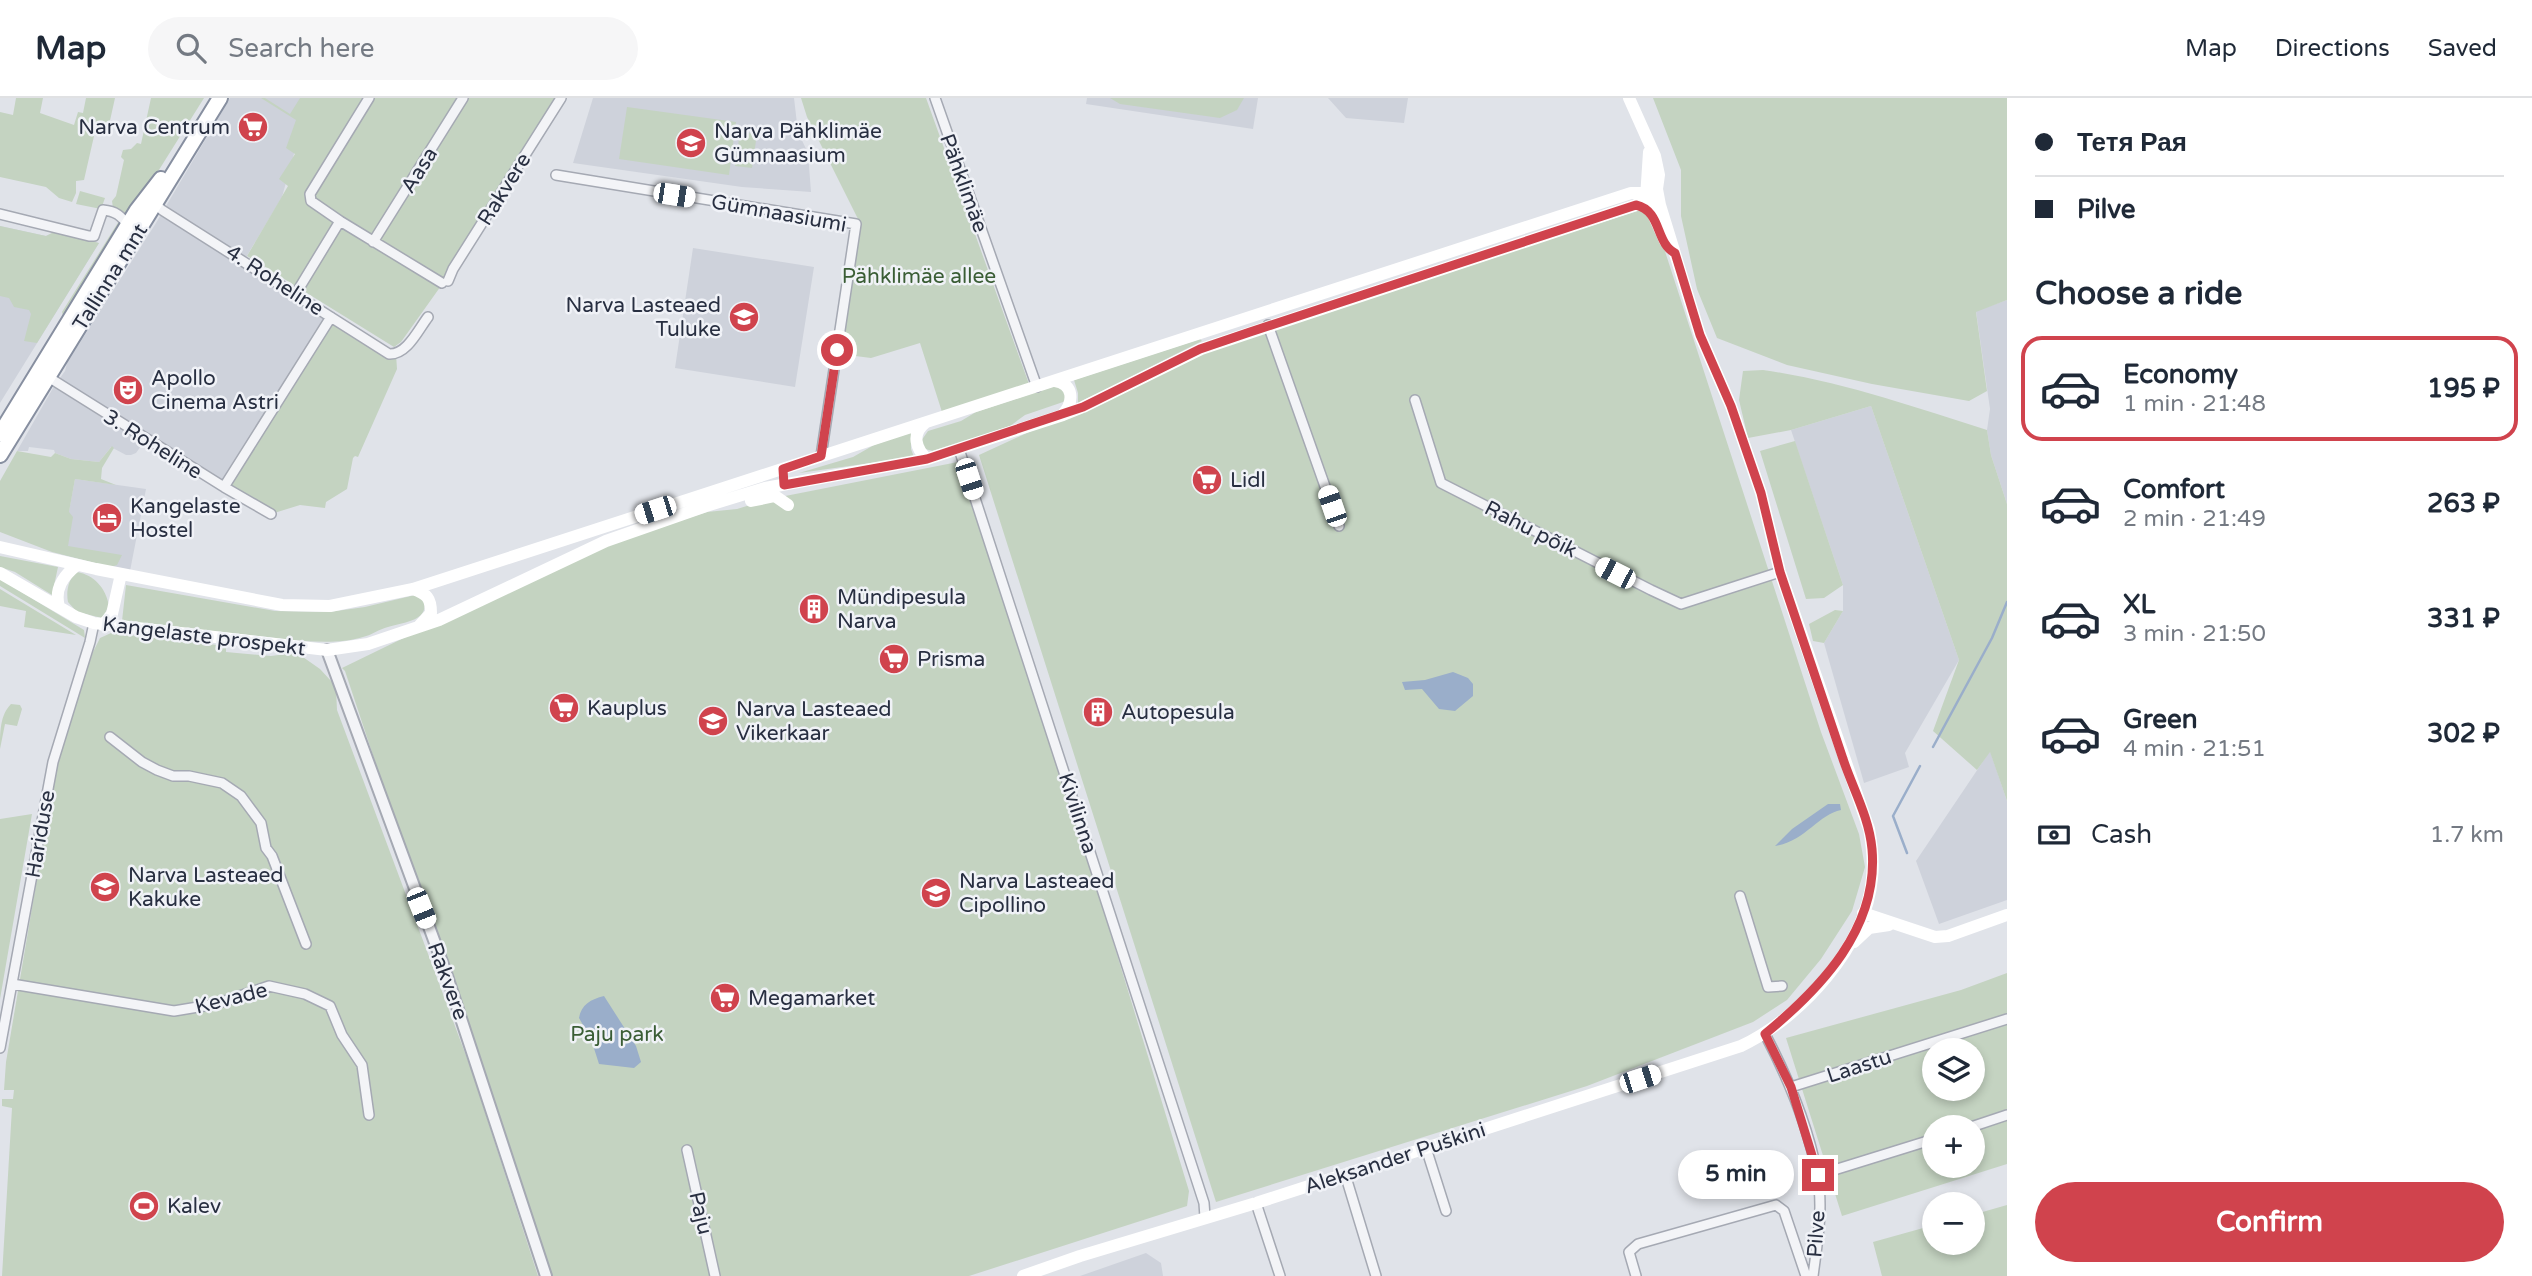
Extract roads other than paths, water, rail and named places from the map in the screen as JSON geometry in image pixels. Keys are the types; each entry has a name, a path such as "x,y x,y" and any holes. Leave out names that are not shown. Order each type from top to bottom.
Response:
{"highway":[{"name":"Tallinna mnt","path":"0,455 43,374 129,226 151,200 158,183 212,98"},
{"name":"Tallinna mnt","path":"1,432 43,374 151,200 220,98"}],"main road":[{"path":"1629,98 1655,156 1658,182 1655,209 1667,246 1675,253 1700,335 1731,406 1757,481 1780,572 1846,769 1863,810 1872,848 1872,882 1877,906 1895,925"},
{"path":"1641,197 1649,163 1647,141"},
{"path":"1641,197 1658,182"},
{"name":"Kangelaste prospekt","path":"0,573 76,617 99,624 327,650 368,644 451,615 582,550 706,506 784,485 927,459 1063,415 1200,349 1641,197"},
{"name":"Kangelaste prospekt","path":"0,547 121,575 282,605 330,606 413,589 925,422 1641,197"},
{"path":"1641,197 1655,209"},
{"path":"1055,381 1064,383 1070,393 1070,404 1063,415"},
{"path":"925,422 916,439 919,451 927,459"},
{"path":"783,469 784,485"},
{"path":"706,506 730,505 775,496 788,505"},
{"path":"0,538 29,552"},
{"path":"59,607 57,598 61,582 77,565"},
{"path":"99,624 111,614 121,575"},
{"path":"413,589 425,594 431,601 431,613 417,628"},
{"path":"1846,950 1863,913 1872,882"},
{"path":"1863,913 1922,934 1948,936 2007,915"},
{"path":"1846,950 1869,928 1895,925"},
{"name":"Aleksander Puškini","path":"1023,1276 1741,1046 1765,1034 1800,1006 1846,950"}],"street":[{"path":"369,98 310,194 311,201 373,242"},
{"name":"Aasa","path":"373,242 463,98"},
{"name":"Rakvere","path":"373,242 445,282 562,98"},
{"name":"Pähklimäe","path":"935,98 1037,387"},
{"name":"Gümnaasiumi","path":"556,176 856,224 821,456"},
{"name":"4. Roheline","path":"151,200 389,354 403,350 428,317"},
{"path":"0,214 89,236 94,236 98,230 103,210 121,216 129,226"},
{"path":"295,295 340,221"},
{"path":"224,487 331,317"},
{"path":"1268,325 1339,526"},
{"name":"3. Roheline","path":"43,374 271,514"},
{"name":"Rahu põik","path":"1415,400 1441,483 1651,590 1681,604 1691,603 1780,572"},
{"name":"Kivilinna","path":"959,449 1204,1203 1205,1217"},
{"name":"Hariduse","path":"0,1048 3,1016 12,984 53,762 90,642 99,624"},
{"name":"Rakvere","path":"327,650 445,970 546,1276"},
{"path":"110,737 142,762 173,776 189,776 222,783 242,796 261,823 266,848 272,856 306,944"},
{"path":"1740,897 1768,987 1782,986"},
{"name":"Kevade","path":"12,984 174,1011 216,1004 269,986 305,994 330,1006 342,1035 362,1065 369,1115"},
{"name":"Laastu","path":"1791,1087 2007,1019"},
{"name":"Pilve","path":"1765,1034 1791,1087 1818,1175 1819,1212 1813,1276"},
{"path":"1985,1122 2007,1115"},
{"path":"1818,1175 1922,1143"},
{"path":"1426,1148 1446,1211"},
{"name":"Paju","path":"687,1150 716,1276"},
{"path":"1345,1174 1376,1276"},
{"path":"1256,1203 1280,1276"},
{"path":"1636,1276 1629,1255 1631,1249 1638,1244 1776,1205 1784,1211 1806,1276"}],"water":[{"path":"1453,672 1468,678 1473,684 1473,696 1455,711 1439,709 1422,689 1405,690 1402,682 1425,680"},
{"path":"1828,804 1840,804 1841,810 1825,817 1794,839 1775,846 1792,829"},
{"path":"604,996 636,1046 641,1062 634,1068 599,1064 591,1039 579,1018 587,1003"}],"waterway":[{"path":"1933,747 1992,638 2007,602"},
{"path":"1907,853 1893,816 1920,766"}],"place":[{"name":"Narva Centrum","path":"253,127"},
{"name":"Narva Pähklimäe Gümnaasium","path":"691,143"},
{"name":"Narva Lasteaed Tuluke","path":"744,317"},
{"name":"Apollo Cinema Astri","path":"128,390"},
{"name":"Lidl","path":"1207,480"},
{"name":"Kangelaste Hostel","path":"107,518"},
{"name":"Mündipesula Narva","path":"814,609"},
{"name":"Prisma","path":"894,659"},
{"name":"Kauplus","path":"564,708"},
{"name":"Autopesula","path":"1098,712"},
{"name":"Narva Lasteaed Vikerkaar","path":"713,721"},
{"name":"Narva Lasteaed Kakuke","path":"105,887"},
{"name":"Narva Lasteaed Cipollino","path":"936,893"},
{"name":"Megamarket","path":"725,998"},
{"name":"Kalev","path":"144,1206"}],"park label":[{"name":"Pähklimäe allee","path":"919,276"},
{"name":"Paju park","path":"617,1034"}]}
